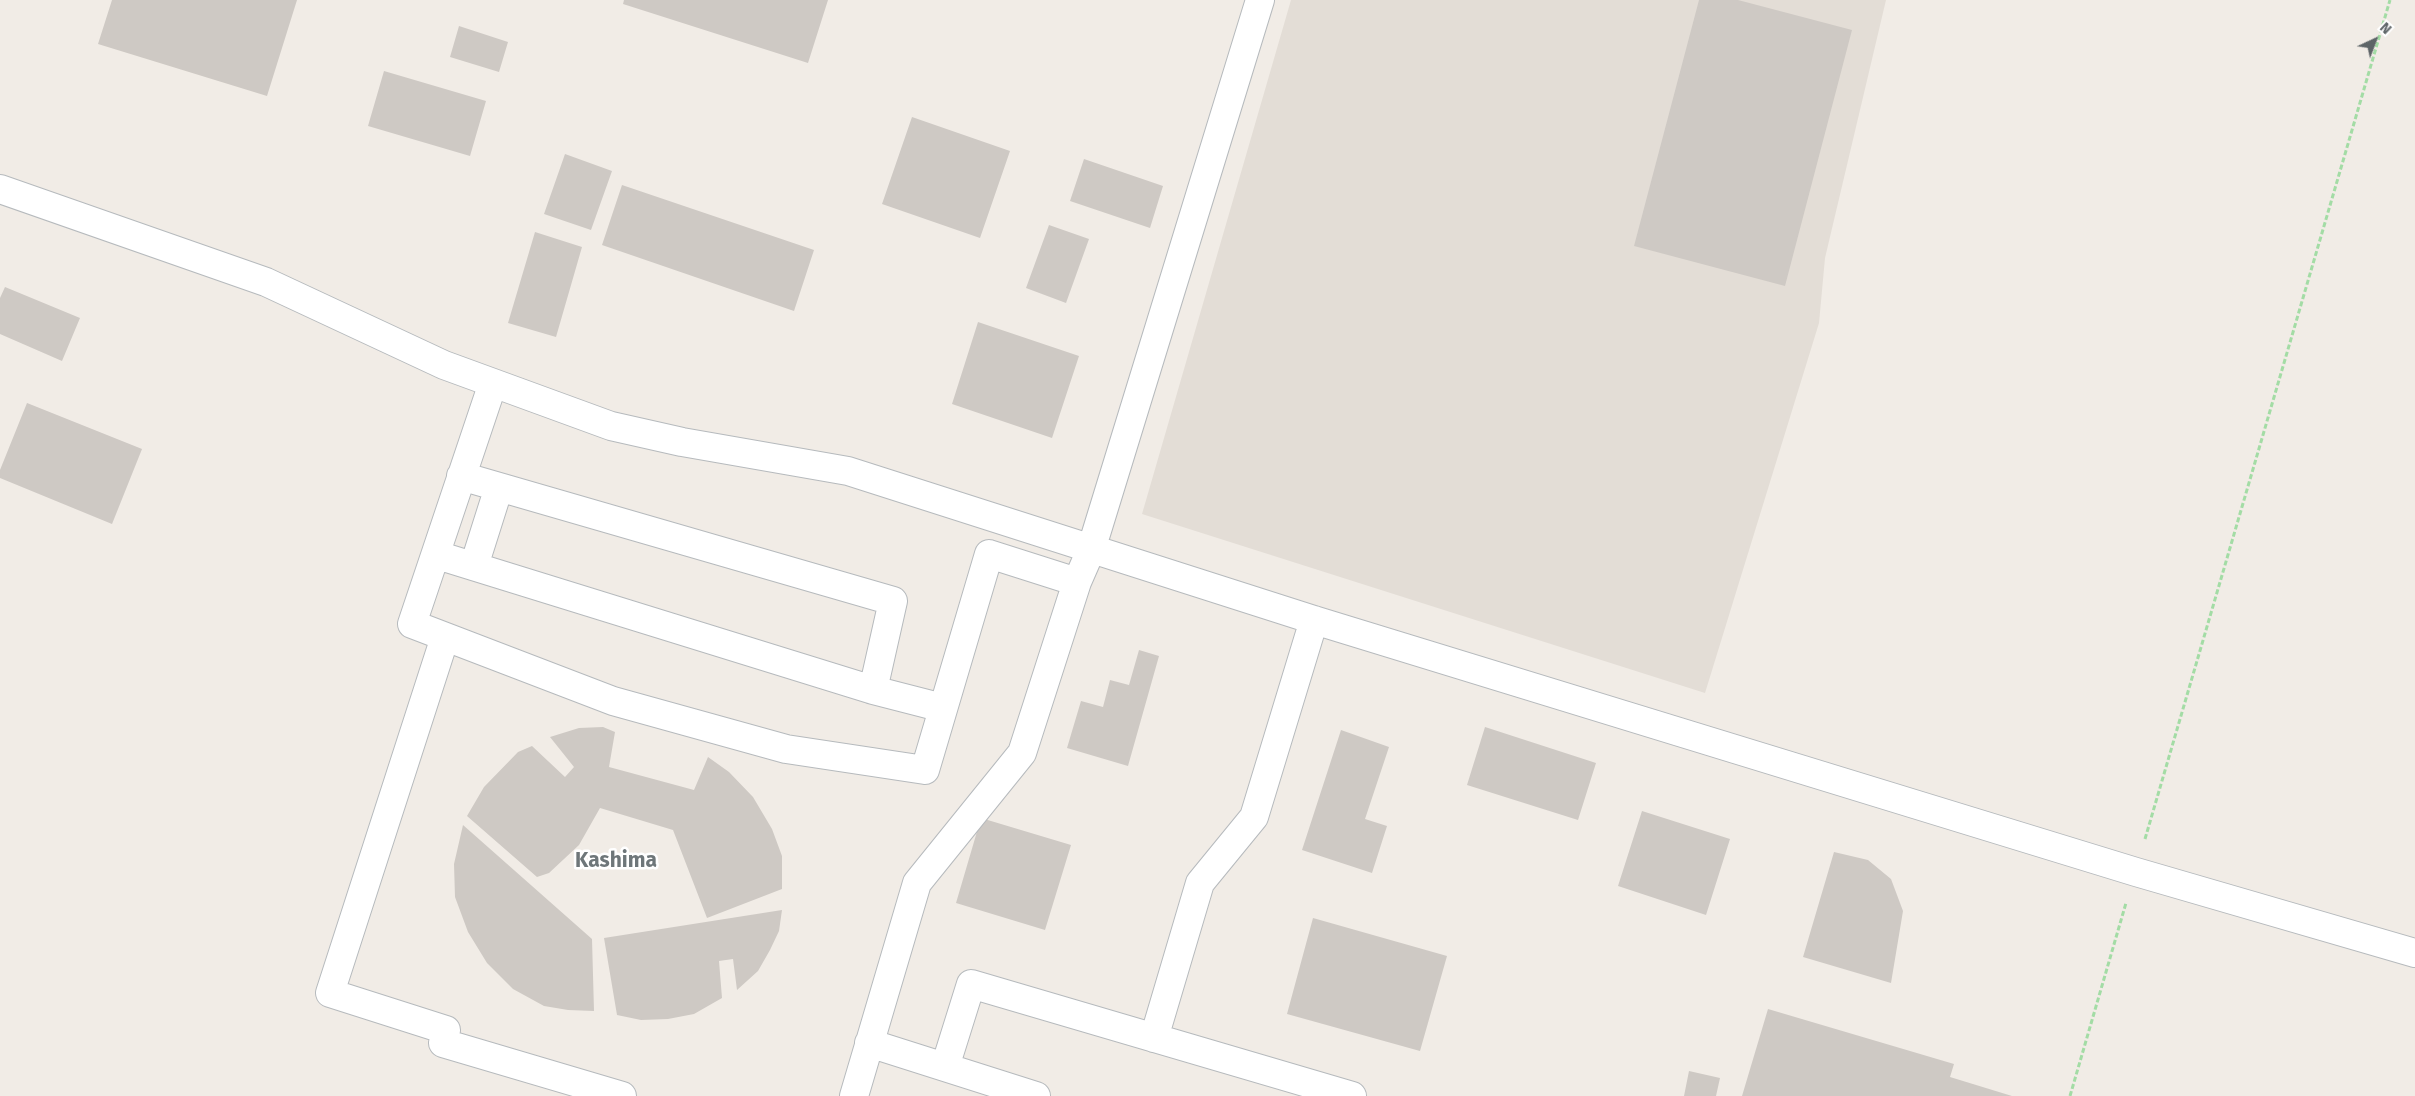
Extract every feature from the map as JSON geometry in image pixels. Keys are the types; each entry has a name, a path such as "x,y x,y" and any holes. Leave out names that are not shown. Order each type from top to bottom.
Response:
{"street":[{"path":"854,1096 917,883 1022,753 1077,582 1091,550 1260,0"},
{"path":"0,189 266,282 444,365 611,426 700,445 848,472 1314,620 2136,872 2415,952"},
{"path":"493,383 461,476 437,555 412,624 612,702 786,749 925,770 989,554 1077,582"},
{"path":"461,476 893,601 873,690"},
{"path":"474,566 499,487"},
{"path":"437,555 873,690 943,708"},
{"path":"1154,1038 1200,883 1254,817 1314,620"},
{"path":"445,637 330,993 446,1030 444,1042 622,1096"},
{"path":"945,1067 971,984 1352,1096"},
{"path":"869,1043 1036,1096"}],"path":[{"path":"2070,1096 2390,0"}],"shaded area":[{"path":"1291,0 1886,0 1825,258 1819,323 1705,693 1142,514"}],"building":[{"path":"112,0 297,0 267,96 98,44"},
{"path":"624,0 828,0 808,63 623,4"},
{"path":"1699,0 1738,0 1852,30 1785,286 1634,246"},
{"path":"459,26 508,42 499,72 450,57"},
{"path":"384,71 486,101 470,156 368,126"},
{"path":"912,117 1010,151 980,238 882,204"},
{"path":"565,154 612,171 591,230 544,214"},
{"path":"1084,159 1163,186 1150,228 1070,201"},
{"path":"622,185 814,250 794,311 602,245"},
{"path":"1049,225 1089,239 1066,303 1026,288"},
{"path":"535,232 582,247 556,337 508,323"},
{"path":"5,287 80,318 62,361 0,334 0,298"},
{"path":"978,322 1079,356 1052,438 952,404"},
{"path":"27,403 142,449 112,524 0,478 0,470"},
{"path":"1139,650 1159,656 1128,766 1067,748 1081,701 1103,707 1110,680 1129,685"},
{"path":"603,727 615,732 609,767 694,790 708,757 729,772 753,797 772,829 782,856 782,889 707,918 673,830 600,808 579,845 549,873 537,877 467,816 484,787 518,752 532,746 565,777 574,767 550,737 579,728"},
{"path":"1485,727 1596,763 1578,820 1467,785"},
{"path":"1341,730 1389,747 1365,819 1387,826 1372,873 1302,850"},
{"path":"1642,811 1730,839 1706,915 1618,886"},
{"path":"981,818 1071,845 1045,930 956,903"},
{"path":"463,825 592,939 594,1011 568,1010 544,1006 513,989 487,963 468,932 455,897 454,864"},
{"path":"1834,852 1868,860 1891,879 1903,911 1891,983 1803,957"},
{"path":"782,910 779,931 770,950 758,971 737,990 733,959 719,961 722,998 694,1014 668,1019 641,1020 617,1015 604,938"},
{"path":"1313,918 1447,956 1420,1051 1287,1014"},
{"path":"1768,1009 1954,1064 1950,1077 2012,1096 1742,1096"},
{"path":"1689,1071 1720,1078 1716,1096 1684,1096"}],"district":[{"name":"Kashima","path":"616,861"}]}
